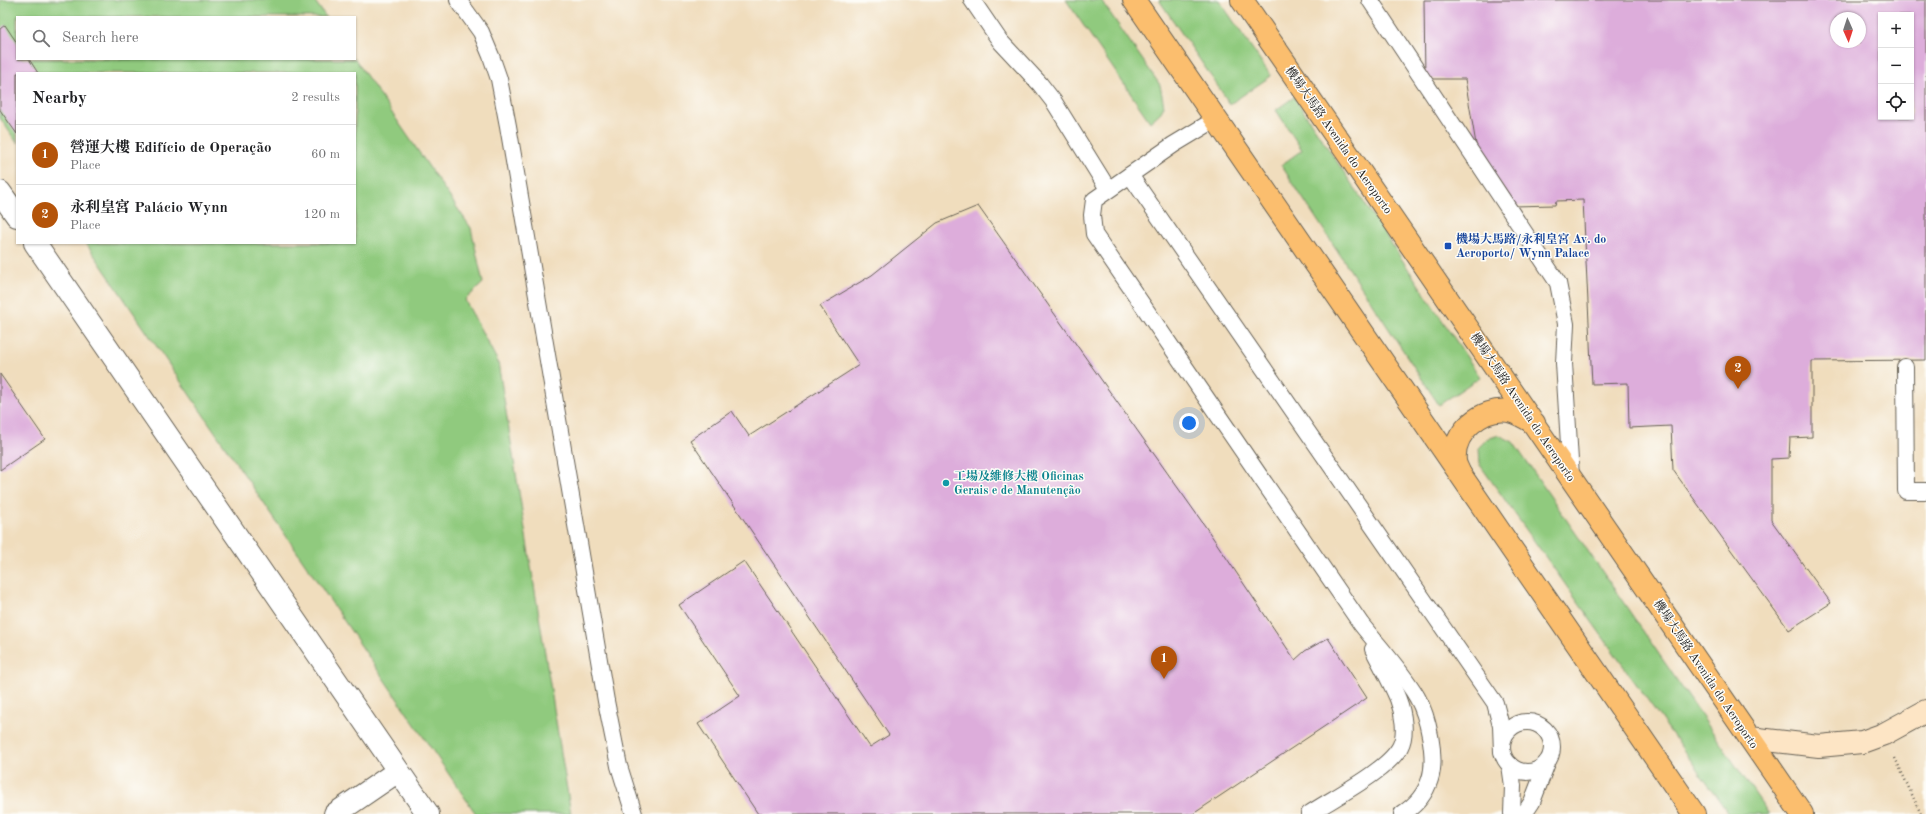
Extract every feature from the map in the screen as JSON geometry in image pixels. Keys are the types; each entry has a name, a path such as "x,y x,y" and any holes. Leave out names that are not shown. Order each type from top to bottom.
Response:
{"main road":[{"path":"1134,0 1694,814"},
{"name":"機場大馬路 Avenida do Aeroporto","path":"1242,0 1802,814"},
{"path":"1459,473 1455,461 1456,447 1462,434 1470,423 1495,411 1509,411 1534,423"},
{"path":"1750,738 1819,746 1862,742 1884,734 1926,712"}],"street":[{"path":"0,192 16,215"},
{"path":"36,244 428,814"},
{"path":"335,814 398,771"}],"lane":[{"path":"458,0 481,32 499,79 606,701 619,766 634,814"},
{"path":"972,0 1000,41 1040,84 1049,96 1108,188"},
{"path":"1370,0 1558,283 1566,324 1564,363 1570,477"},
{"path":"1216,119 1173,145 1130,175 1108,188 1094,200 1092,215 1094,234 1361,624 1397,668 1417,698 1425,718 1431,741 1430,779 1423,795 1411,808 1402,814"},
{"path":"1130,175 1495,703 1513,786 1512,814"},
{"path":"1905,367 1906,491 1926,491"},
{"path":"1309,814 1374,772 1393,757 1401,745 1404,730 1398,700 1361,624"},
{"path":"1495,703 1514,716 1532,722 1547,731 1551,738 1551,755 1532,802 1524,814"},
{"path":"1532,722 1520,723 1509,730 1505,736 1506,758 1516,770 1524,772 1533,772 1547,763"}],"path":[{"path":"1884,734 1921,814"}],"green space":[{"path":"0,0 314,0 325,16 16,16 16,60 356,60 471,228 483,283 465,300 498,362 571,814 476,814 87,244 356,244 356,72 16,72 16,142 0,118"},
{"path":"1066,0 1101,0 1160,85 1164,106 1161,112 1150,122"},
{"path":"1159,0 1219,0 1271,76 1230,104"},
{"path":"1294,97 1480,377 1439,405 1281,165 1302,150 1276,110"},
{"path":"1499,435 1513,442 1769,814 1729,814 1480,465 1479,447 1487,439"}],"building":[{"path":"1424,0 1926,0 1926,360 1812,361 1812,437 1790,438 1789,458 1771,459 1771,520 1831,603 1789,630 1673,470 1671,426 1629,428 1628,383 1592,384 1583,200 1556,201 1555,205 1514,206 1477,150 1465,79 1425,79"},
{"path":"5,25 16,42 16,60 30,60 37,72 16,72 16,133 0,110 0,29"},
{"path":"978,206 1205,526 1295,660 1305,651 1328,638 1367,698 1193,814 758,814 698,724 740,696 679,605 744,561 870,747 889,735 690,440 732,411 749,436 859,365 820,306 872,275 937,223"},
{"path":"0,374 45,439 0,470"}],"place":[{"name":"機場大馬路/永利皇宮 Av. do Aeroporto/ Wynn Palace","path":"1448,246"},
{"name":"永利皇宮 Palácio Wynn","path":"1738,389"},
{"name":"工場及維修大樓 Oficinas Gerais e de Manutenção","path":"946,483"},
{"name":"營運大樓 Edifício de Operação","path":"1164,679"}]}
